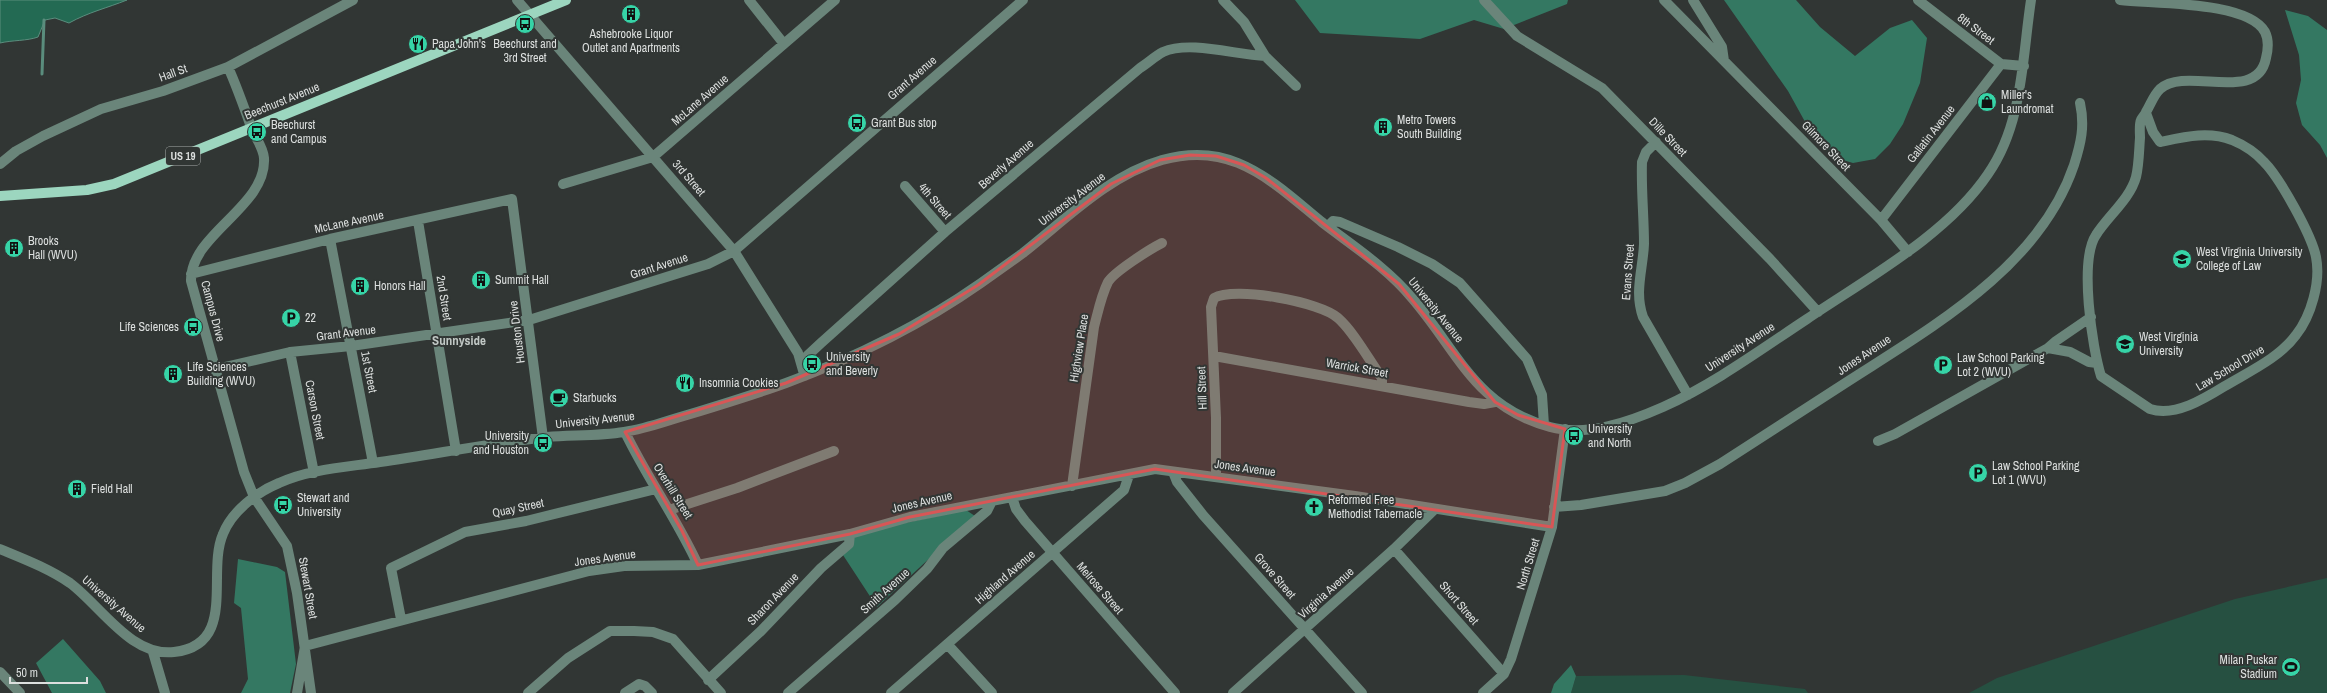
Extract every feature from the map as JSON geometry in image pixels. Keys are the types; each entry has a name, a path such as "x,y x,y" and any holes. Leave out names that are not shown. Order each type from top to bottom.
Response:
{"main road":[{"name":"Beechurst Avenue","path":"0,196 87,190 114,184 566,0"}],"street":[{"name":"Hall St","path":"0,164 16,151 43,136 101,109 163,91 228,67 353,0"},
{"name":"3rd Street","path":"517,0 528,15 734,251 798,353 805,376"},
{"path":"749,0 784,44"},
{"name":"McLane Avenue","path":"563,184 653,157 835,0"},
{"name":"Grant Avenue","path":"216,369 290,352 351,346 529,320 708,264 734,251 1023,0"},
{"path":"1223,0 1251,32 1265,56 1296,86"},
{"name":"Dille Street","path":"1484,0 1517,36 1602,88 1656,142 1818,312"},
{"name":"Gilmore Street","path":"1664,0 1881,220 1908,252"},
{"name":"Gilmore Street","path":"1693,0 1722,47 1724,61"},
{"name":"8th Street","path":"1918,0 2001,64"},
{"name":"University Avenue","path":"0,549 61,577 92,601 115,625 153,652 169,653 190,649 206,637 215,620 218,605 216,578 221,537 231,518 254,497 269,487 290,478 373,463 543,438 625,432 748,396 805,376 899,334 978,285 1023,253 1076,208 1111,184 1160,160 1190,155 1216,156 1244,165 1266,178 1328,226 1399,284 1414,299 1474,379 1495,402 1518,415 1544,425 1565,430 1585,430 1610,426 1658,410 1688,395 1818,312 1908,252 1967,200 1988,174 2004,145 2014,114 2024,66 2031,0"},
{"name":"Law School Drive","path":"2120,0 2240,12 2258,22 2266,33 2268,47 2266,62 2257,75 2245,81 2232,83 2175,82 2162,88 2152,99 2146,113 2140,120 2136,178 2122,202 2095,236 2090,253 2088,288 2097,363 2100,376 2150,409 2158,412 2197,403 2279,353 2297,335 2307,315 2315,289 2317,274 2314,251 2281,186 2265,163 2251,149 2220,136 2208,134 2160,142 2153,132 2146,113"},
{"name":"Beverly Avenue","path":"805,376 807,356 945,232 1140,68 1164,52 1180,48 1209,49 1265,56"},
{"path":"2001,64 2024,66"},
{"name":"Gallatin Avenue","path":"1881,220 2001,64"},
{"name":"Campus Drive","path":"228,67 262,152 262,174 253,192 196,258 191,274 191,282 244,472 254,497"},
{"name":"Jones Avenue","path":"1554,507 1581,505 1665,491 1685,484 1720,464 1945,317 2008,264 2046,221 2058,204 2066,189 2083,134 2083,117 2080,103"},
{"name":"Evans Street","path":"1656,142 1646,152 1642,162 1644,244 1638,292 1639,306 1643,317 1688,395"},
{"name":"4th Street","path":"905,186 945,232"},
{"name":"McLane Avenue","path":"191,274 330,239 512,199"},
{"name":"Houston Drive","path":"512,199 529,320 534,383 543,438"},
{"name":"2nd Street","path":"418,220 456,451"},
{"path":"1328,226 1332,221 1340,222 1432,264 1460,283 1527,359 1535,375 1542,395 1544,425"},
{"name":"1st Street","path":"330,239 373,463"},
{"name":"Highview Place","path":"1072,486 1094,327 1109,280 1149,249 1162,243"},
{"name":"Hill Street","path":"1216,478 1214,356 1211,307 1214,298 1222,293 1284,298 1328,312 1338,318 1348,329 1382,378 1382,386"},
{"path":"1878,441 1895,434 2048,348 2091,317"},
{"path":"2048,348 2070,352 2090,362 2097,363"},
{"name":"Carson Street","path":"290,352 314,473"},
{"name":"Warrick Street","path":"1214,356 1484,404 1495,402"},
{"name":"North Street","path":"1483,693 1504,674 1511,659 1552,527 1565,430"},
{"name":"Overhill Street","path":"625,432 656,489 682,531 698,565"},
{"path":"669,510 744,486 834,451"},
{"name":"Jones Avenue","path":"304,646 401,619 589,571 624,566 698,565 850,534 910,517 1155,470 1552,527"},
{"name":"Grove Street","path":"1173,472 1177,482 1203,515 1362,693"},
{"name":"Highland Avenue","path":"892,693 1124,490 1129,475"},
{"name":"Quay Street","path":"401,619 391,568 465,532 526,521 656,489"},
{"name":"Stewart Street","path":"254,497 287,546 294,574 311,693"},
{"name":"Melrose Street","path":"1012,497 1016,509 1025,522 1174,693"},
{"name":"Smith Avenue","path":"788,693 895,600 927,569 943,548 987,511 992,501"},
{"name":"Virginia Avenue","path":"1233,693 1394,549 1435,509"},
{"name":"Sharon Avenue","path":"708,680 761,631 821,568 849,544 850,534"},
{"name":"Short Street","path":"1394,549 1504,674"},
{"path":"528,693 568,658 610,631 653,632 673,639 721,693"},
{"path":"948,645 992,693"},
{"path":"297,693 304,646"},
{"path":"153,652 165,693"},
{"path":"0,672 20,693"},
{"path":"625,693 639,684 645,686 652,693"}],"highlighted area":[{"path":"1190,155 1216,156 1244,165 1266,178 1399,284 1495,402 1518,415 1565,429 1552,527 1155,469 910,517 850,534 698,565 682,531 625,432 786,383 899,334 978,285 1111,184 1160,160"}],"shaded area":[{"path":"0,0 127,0 69,23 55,18 45,20 38,37 0,43"},
{"path":"1295,0 1568,0 1567,4 1504,29 1474,20 1420,39 1320,33"},
{"path":"1724,0 1796,0 1820,27 1855,56 1890,28 1912,20 1927,38 1920,83 1903,124 1890,144 1875,159 1853,163 1832,157 1814,138 1788,91"},
{"path":"2285,10 2308,16 2327,30 2327,158 2320,145 2302,125 2296,103 2301,80 2299,55"},
{"path":"966,510 975,516 877,607 843,555 853,537 900,524"},
{"path":"238,559 277,567 285,572 296,664 290,693 241,693 248,679 241,608 234,603"},
{"path":"2327,578 2327,693 1969,693 1997,678 2235,599"},
{"path":"63,639 100,681 106,693 52,693 36,663"},
{"path":"1571,665 1576,676 1571,693 1551,693 1554,684"},
{"path":"1684,675 1805,689 1808,693 1571,693 1576,676"}],"waterway":[{"path":"42,74 44,20"}],"place":[{"name":"Ashebrooke Liquor Outlet and Apartments","path":"631,14"},
{"name":"Beechurst and 3rd Street","path":"525,24"},
{"name":"Papa John's","path":"418,44"},
{"name":"Miller's Laundromat","path":"1987,102"},
{"name":"Grant Bus stop","path":"857,123"},
{"name":"Metro Towers South Building","path":"1383,127"},
{"name":"Beechurst and Campus","path":"257,132"},
{"name":"Brooks Hall (WVU)","path":"14,248"},
{"name":"West Virginia University College of Law","path":"2182,259"},
{"name":"Summit Hall","path":"481,280"},
{"name":"Honors Hall","path":"360,286"},
{"name":"22","path":"291,318"},
{"name":"Life Sciences","path":"193,327"},
{"name":"West Virginia University","path":"2125,344"},
{"name":"University and Beverly","path":"812,364"},
{"name":"Law School Parking Lot 2 (WVU)","path":"1943,365"},
{"name":"Life Sciences Building (WVU)","path":"173,374"},
{"name":"Insomnia Cookies","path":"685,383"},
{"name":"Starbucks","path":"559,398"},
{"name":"University and North","path":"1574,436"},
{"name":"University and Houston","path":"543,443"},
{"name":"Law School Parking Lot 1 (WVU)","path":"1978,473"},
{"name":"Field Hall","path":"77,489"},
{"name":"Stewart and University","path":"283,505"},
{"name":"Reformed Free Methodist Tabernacle","path":"1314,507"},
{"name":"Milan Puskar Stadium","path":"2291,667"}],"district":[{"name":"Sunnyside","path":"459,340"}]}
